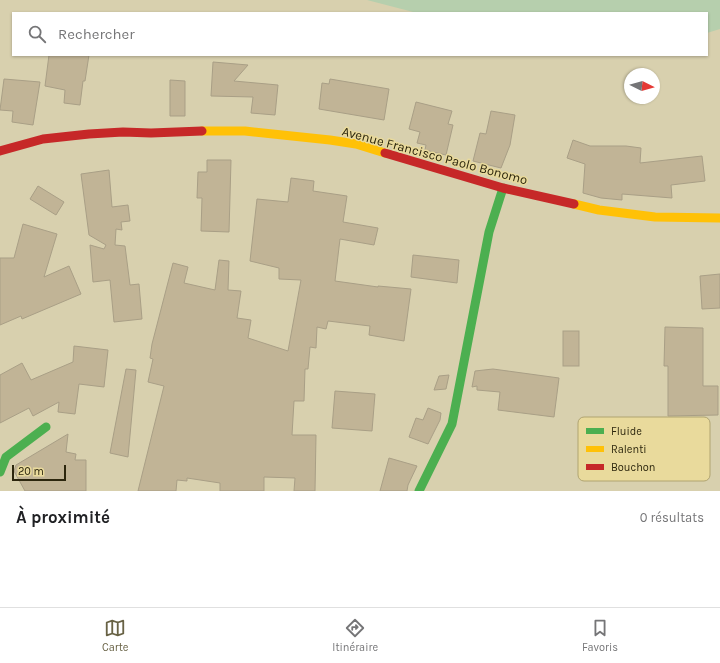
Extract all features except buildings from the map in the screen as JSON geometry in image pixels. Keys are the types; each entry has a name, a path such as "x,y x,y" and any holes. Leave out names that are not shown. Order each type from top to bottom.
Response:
{"street":[{"name":"Avenue Francisco Paolo Bonomo","path":"0,151 43,139 89,134 123,132 151,133 246,131 356,144 503,188 592,209 655,217 720,218"},
{"path":"419,491 452,424 489,232 503,188"},
{"path":"0,472 6,457 46,427"}],"green space":[{"path":"367,0 720,0 720,29 708,33 708,12 413,12"}],"traffic: fast":[{"path":"419,491 452,424 489,232 503,188"},
{"path":"0,472 6,457 46,427"}],"traffic: slow":[{"path":"202,131 245,131 330,140 356,144 385,153"},
{"path":"574,204 599,210 655,217 720,218"}],"traffic: jam":[{"path":"0,151 43,139 89,134 202,131"},
{"path":"385,153 503,188 574,204"}]}
